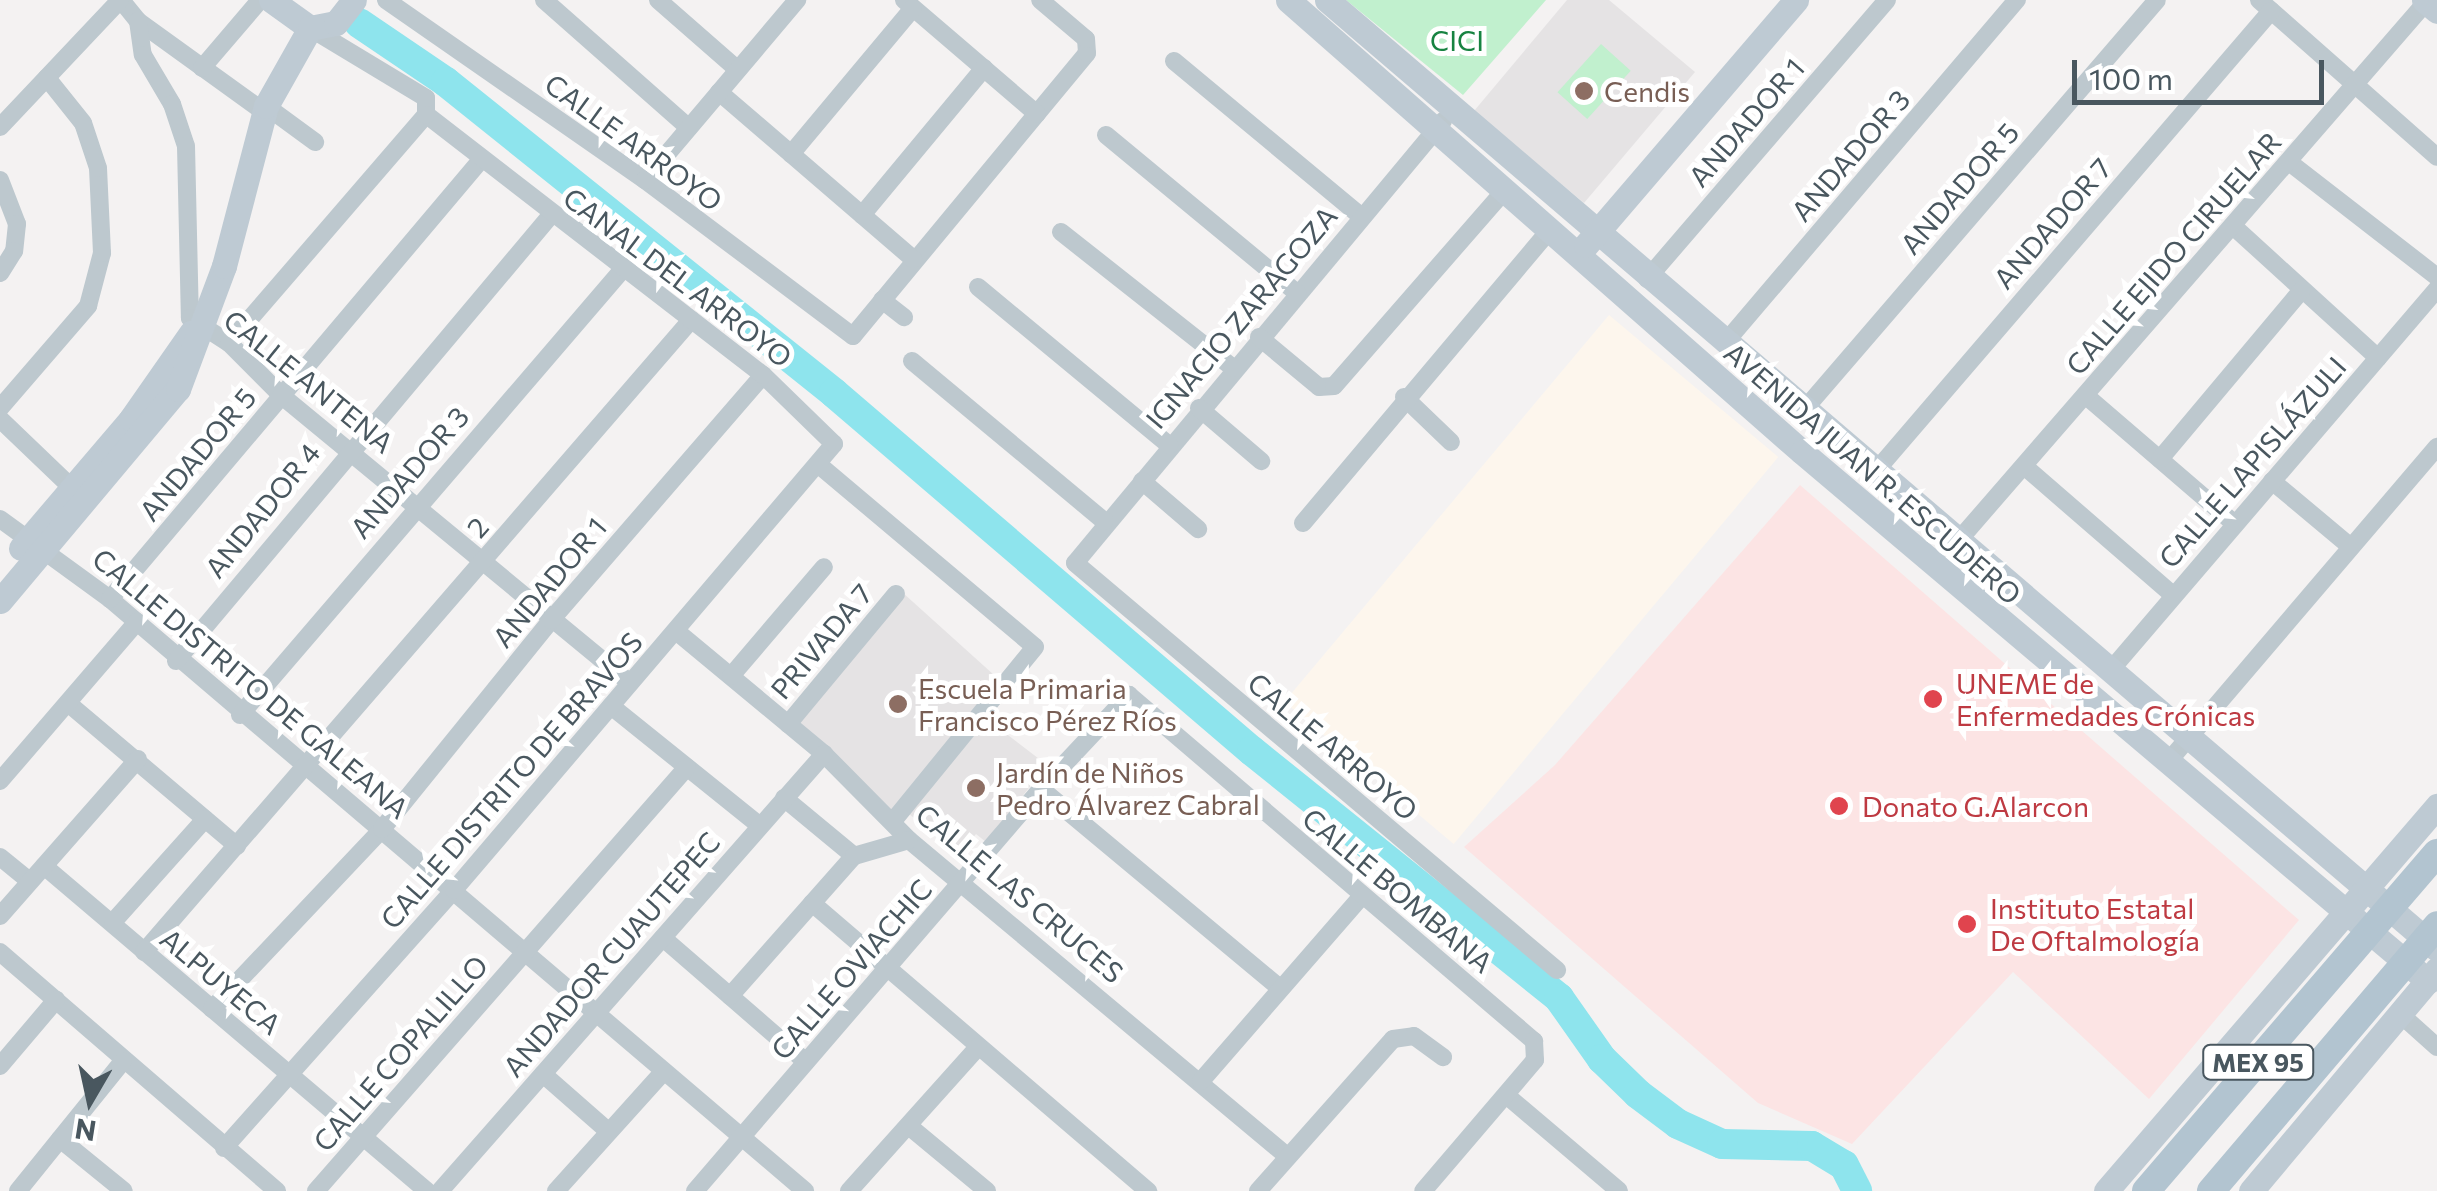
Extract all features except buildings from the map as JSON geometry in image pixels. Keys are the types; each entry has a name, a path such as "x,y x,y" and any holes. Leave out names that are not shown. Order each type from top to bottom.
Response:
{"main road":[{"path":"271,0 310,28 336,22 354,0"},
{"path":"0,574 36,544 178,390 203,321 265,109 310,28 305,0"},
{"name":"AVENIDA JUAN R. ESCUDERO","path":"1288,0 1667,336 2167,763 2405,962 2432,975"},
{"name":"AVENIDA JUAN R. ESCUDERO","path":"1326,0 1647,279 2365,889 2433,938"},
{"path":"1576,257 1796,0"},
{"path":"1667,336 1687,313"},
{"path":"0,601 70,486 141,406 203,321"},
{"path":"2106,1191 2437,806"},
{"name":"MEX 95","path":"2146,1191 2437,853"},
{"name":"MEX 95","path":"2211,1191 2405,962 2433,938"},
{"path":"2252,1191 2432,975"}],"street":[{"path":"0,127 120,0 138,21 202,68 315,142"},
{"path":"202,68 260,0"},
{"name":"CALLE ARROYO","path":"386,0 646,180 846,335 860,329 882,300"},
{"path":"544,0 688,128"},
{"path":"658,0 738,70"},
{"path":"646,180 791,6 770,0"},
{"path":"904,317 882,300 1090,46 1040,0"},
{"name":"ANDADOR 1","path":"1647,279 1887,0"},
{"name":"ANDADOR 3","path":"1724,344 2017,0"},
{"name":"ANDADOR 5","path":"1802,411 2158,0"},
{"name":"CALLE EJIDO CIRUELAR","path":"1958,541 2429,3"},
{"path":"791,154 908,4 1037,114"},
{"path":"2265,5 2437,156"},
{"name":"ANDADOR 7","path":"1874,472 2265,5"},
{"name":"CALLE ANTENA","path":"138,21 143,55 172,104 186,146 193,232 186,308 282,396 630,684"},
{"name":"CANAL DEL ARROYO","path":"310,28 426,98 426,116 763,375 832,435 834,444"},
{"path":"1174,61 1361,216"},
{"path":"862,216 984,68"},
{"path":"0,408 88,306 102,253 98,168 83,123 47,78"},
{"path":"719,92 913,260"},
{"name":"IGNACIO ZARAGOZA","path":"1075,563 1104,521 1142,481 1199,408 1454,109"},
{"path":"229,344 426,116"},
{"path":"1106,136 1296,293"},
{"name":"ANDADOR 5","path":"110,599 480,161"},
{"path":"2290,162 2437,277"},
{"path":"0,180 18,224 14,251 0,273"},
{"path":"1260,338 1320,387 1334,386 1504,191"},
{"name":"ANDADOR 4","path":"176,661 348,449 551,215"},
{"path":"2233,226 2378,358"},
{"path":"1061,232 1234,368"},
{"path":"1303,523 1404,397 1548,232"},
{"name":"ANDADOR 3","path":"240,715 417,504 624,268"},
{"path":"978,287 1169,444"},
{"name":"CALLE LAPISLÁZULI","path":"2110,671 2437,289"},
{"path":"2160,459 2302,290"},
{"name":"2","path":"144,952 306,770 691,320"},
{"path":"912,361 1104,521"},
{"name":"ANDADOR 1","path":"212,1009 382,829 550,620 763,375"},
{"path":"2085,396 2235,524"},
{"path":"1404,397 1451,442"},
{"path":"1199,408 1261,460"},
{"path":"0,419 70,486"},
{"name":"CALLE DISTRITO DE BRAVOS","path":"224,1148 454,890 834,444"},
{"path":"2167,763 2437,448"},
{"path":"818,465 1035,647 894,821"},
{"path":"2024,466 2174,595"},
{"path":"1142,481 1198,529"},
{"path":"2272,481 2351,547"},
{"name":"CALLE DISTRITO DE GALEANA","path":"0,519 110,599 176,661 382,829 806,1191"},
{"name":"CALLE ARROYO","path":"1075,563 1557,970"},
{"path":"731,676 824,567"},
{"name":"PRIVADA 7","path":"788,724 896,594"},
{"path":"0,781 136,622"},
{"name":"CALLE LAS CRUCES","path":"676,631 824,754 894,821 908,840 1201,1080 1286,1155"},
{"name":"CALLE OVIACHIC","path":"695,1191 1040,789 1130,696"},
{"name":"CALLE BOMBANA","path":"1130,696 1539,1049 1506,1095"},
{"path":"69,704 236,846"},
{"path":"611,706 760,826"},
{"name":"ANDADOR CUAUTEPEC","path":"440,1191 824,754"},
{"path":"0,916 138,760"},
{"name":"CALLE COPALILLO","path":"316,1191 686,767"},
{"path":"1040,789 1279,987"},
{"path":"784,798 854,856"},
{"path":"113,922 205,819"},
{"path":"730,996 854,856 908,840"},
{"path":"0,857 30,881"},
{"name":"ALPUYECA","path":"44,866 428,1191"},
{"path":"1201,1080 1362,896"},
{"path":"812,904 1148,1191"},
{"path":"663,938 806,1062"},
{"path":"0,952 277,1191"},
{"path":"0,1066 56,1000"},
{"path":"2399,1014 2437,1046"},
{"path":"1258,1191 1392,1039 1414,1036 1443,1057"},
{"path":"850,1191 978,1047"},
{"path":"18,1191 123,1061"},
{"path":"556,1191 664,1071"},
{"path":"543,1074 608,1131"},
{"path":"1423,1191 1506,1095 1619,1191"},
{"path":"910,1127 987,1191"},
{"path":"60,1139 124,1191"}],"shaded area":[{"name":"Cendis","path":"1567,0 1609,0 1695,72 1584,203 1474,111"},
{"path":"1609,315 1778,457 1454,844 1284,702"},
{"name":"Donato G.Alarcon","path":"1800,485 2299,920 2149,1099 2013,972 1852,1144 1758,1103 1464,847 1555,765"},
{"name":"Escuela Primaria Francisco Pérez Ríos","path":"903,593 1005,685 890,812 789,720"},
{"name":"Jardín de Niños Pedro Álvarez Cabral","path":"983,716 1047,765 986,842 976,834 960,853 905,811"}],"green space":[{"name":"CICI","path":"1346,0 1546,0 1463,95"},
{"path":"1601,44 1631,71 1587,119 1558,92"}],"waterway":[{"path":"359,23 446,82 834,393 1252,751 1559,998 1602,1059 1638,1094 1678,1124 1722,1144 1812,1146 1844,1165 1857,1191"}],"place":[{"name":"Cendis","path":"1584,91"},
{"name":"UNEME de Enfermedades Crónicas","path":"1933,699"},
{"name":"Escuela Primaria Francisco Pérez Ríos","path":"898,704"},
{"name":"Jardín de Niños Pedro Álvarez Cabral","path":"976,788"},
{"name":"Donato G.Alarcon","path":"1839,806"},
{"name":"Instituto Estatal De Oftalmología","path":"1967,924"}]}
